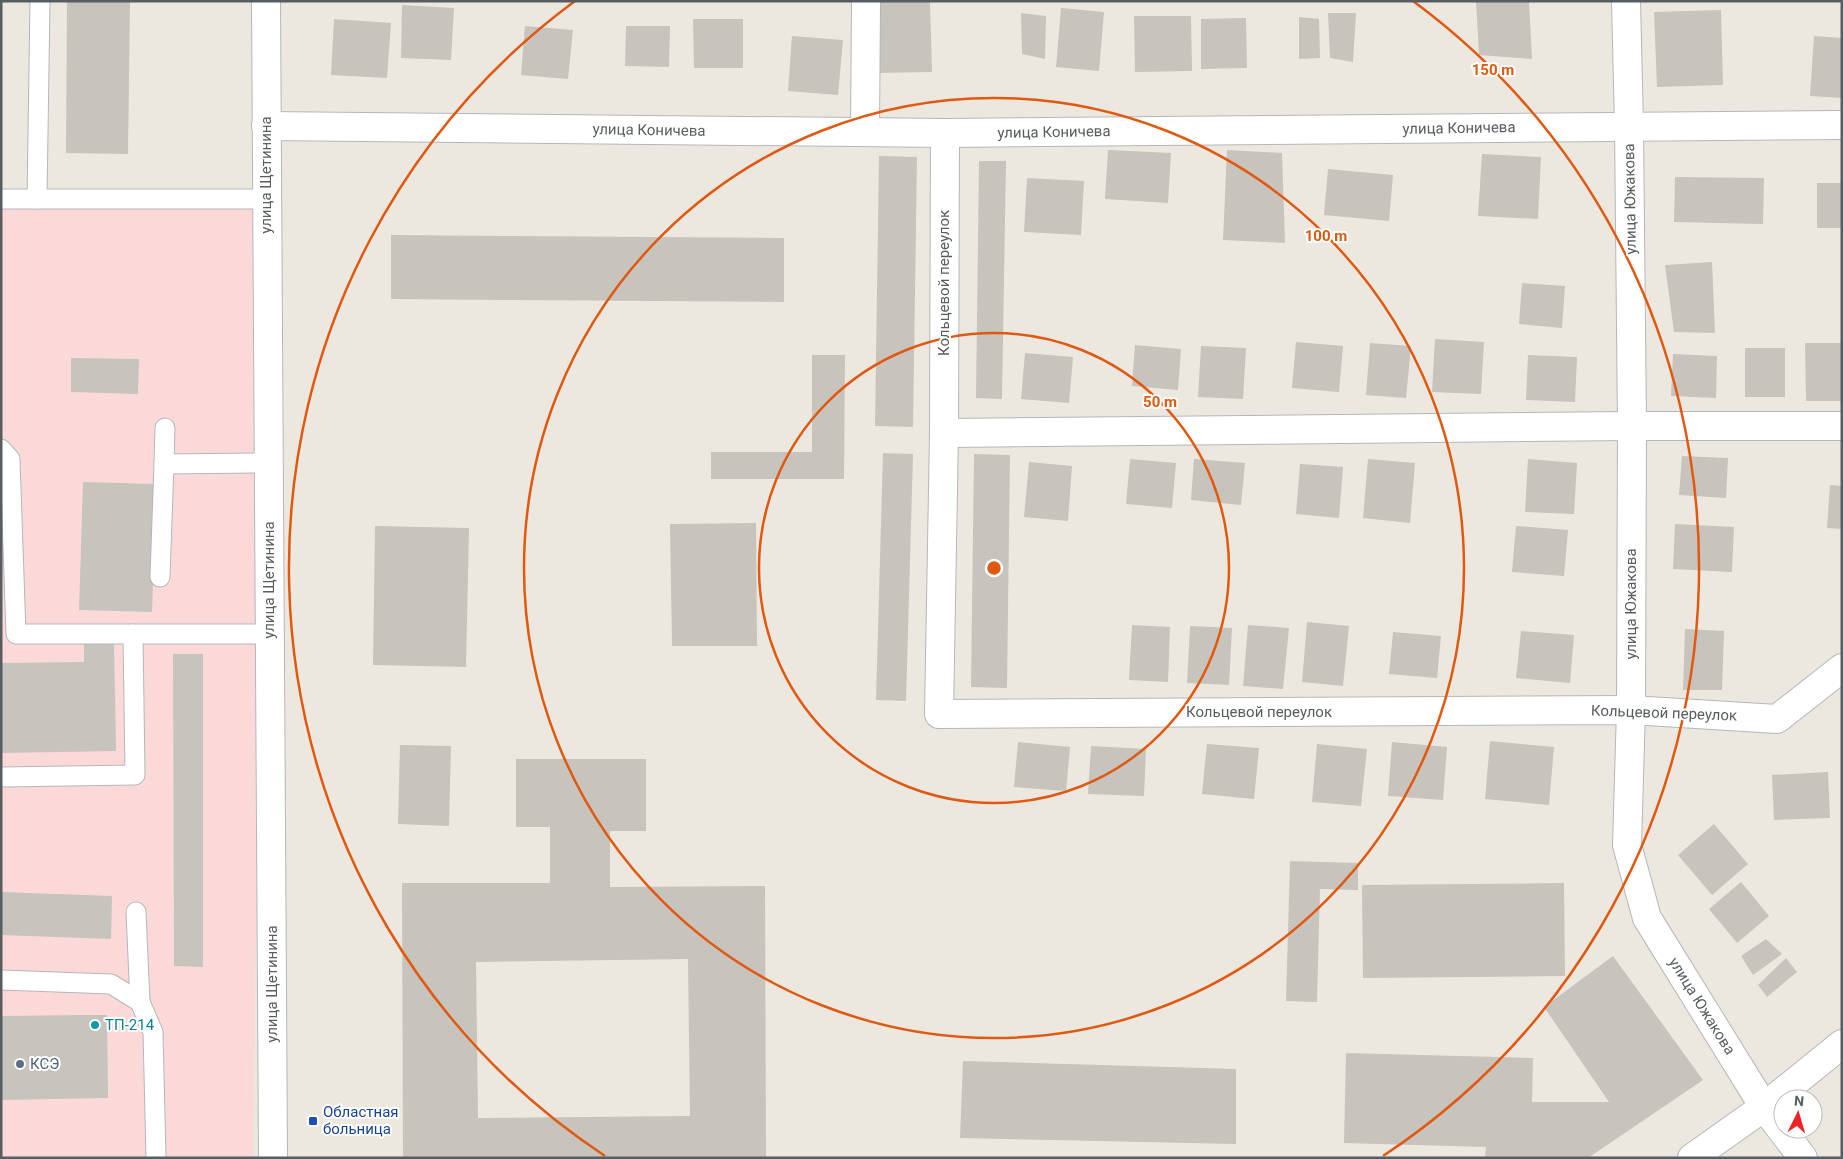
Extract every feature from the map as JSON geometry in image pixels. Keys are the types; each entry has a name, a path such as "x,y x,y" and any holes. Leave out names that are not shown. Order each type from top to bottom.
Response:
{"street":[{"name":"улица Щетинина","path":"266,1 273,1158"},
{"path":"865,132 866,1"},
{"name":"улица Южакова","path":"1626,1 1632,426 1631,710 1627,846 1647,918 1764,1107 1803,1158"},
{"name":"улица Коничева","path":"266,126 945,133 1842,125"},
{"name":"Кольцевой переулок","path":"945,133 944,434 939,714 1631,710 1777,719 1842,668"},
{"path":"944,434 1632,426 1842,426"},
{"path":"1692,1158 1764,1107 1842,1044"}],"lane":[{"path":"37,199 40,1"},
{"path":"1,199 266,199"},
{"path":"160,577 165,428"},
{"path":"1,449 10,458 16,634 270,634"},
{"path":"164,464 268,463"},
{"path":"1,777 135,775 133,634"},
{"path":"136,912 140,1002 154,1032 156,1158"},
{"path":"1,980 111,984 140,1002"}],"shaded area":[{"path":"1,199 266,199 253,1158 1,1158"}],"building":[{"path":"67,1 130,1 128,154 66,153"},
{"path":"875,1 930,1 932,72 876,73"},
{"path":"1476,1 1529,1 1532,59 1479,55"},
{"path":"402,5 454,8 451,60 401,58"},
{"path":"1061,8 1104,12 1099,71 1056,67"},
{"path":"1721,10 1723,85 1657,87 1654,12"},
{"path":"1021,13 1046,16 1045,59 1022,54"},
{"path":"1328,13 1356,13 1353,62 1330,58"},
{"path":"1134,16 1191,16 1192,71 1135,72"},
{"path":"1299,17 1319,19 1320,58 1299,59"},
{"path":"1246,18 1247,68 1201,69 1201,19"},
{"path":"334,19 391,23 387,78 331,75"},
{"path":"693,19 743,19 743,68 694,68"},
{"path":"525,26 573,30 568,79 521,75"},
{"path":"626,26 670,26 669,67 625,66"},
{"path":"792,36 843,40 838,95 788,91"},
{"path":"1814,36 1842,38 1842,98 1810,96"},
{"path":"1108,150 1171,153 1168,203 1105,199"},
{"path":"1227,150 1282,153 1285,243 1223,240"},
{"path":"1482,154 1541,157 1538,219 1478,216"},
{"path":"879,156 917,157 913,427 875,426"},
{"path":"979,161 1006,161 1002,399 976,398"},
{"path":"1328,169 1393,175 1389,221 1324,215"},
{"path":"1675,177 1764,178 1763,224 1674,222"},
{"path":"1027,178 1084,181 1081,235 1024,232"},
{"path":"1817,183 1842,183 1842,228 1817,228"},
{"path":"391,235 784,238 784,302 391,299"},
{"path":"1712,262 1715,333 1674,332 1665,265"},
{"path":"1522,283 1565,286 1562,328 1519,324"},
{"path":"1435,339 1484,342 1481,394 1432,392"},
{"path":"1296,342 1343,346 1339,392 1292,388"},
{"path":"1370,343 1411,346 1406,398 1366,395"},
{"path":"1805,343 1842,343 1842,401 1806,401"},
{"path":"1135,345 1181,349 1178,390 1132,386"},
{"path":"1201,346 1246,348 1243,399 1198,397"},
{"path":"1745,348 1785,348 1785,397 1745,397"},
{"path":"1025,353 1073,357 1069,403 1021,399"},
{"path":"1673,354 1717,356 1716,398 1671,396"},
{"path":"812,355 845,355 844,479 711,479 711,452 812,452"},
{"path":"1528,355 1577,357 1575,402 1526,400"},
{"path":"71,358 139,359 138,394 71,392"},
{"path":"883,453 913,454 906,701 876,700"},
{"path":"974,454 1010,455 1007,688 971,687"},
{"path":"1682,456 1728,458 1726,498 1679,495"},
{"path":"1130,459 1176,463 1172,508 1126,504"},
{"path":"1194,459 1245,463 1241,505 1191,500"},
{"path":"1368,459 1415,463 1410,523 1363,518"},
{"path":"1528,459 1577,463 1574,514 1525,512"},
{"path":"1029,462 1072,466 1068,521 1024,517"},
{"path":"1300,464 1343,467 1339,518 1296,514"},
{"path":"83,482 156,484 152,612 79,610"},
{"path":"1830,485 1842,486 1842,529 1827,528"},
{"path":"756,523 757,646 672,646 670,524"},
{"path":"1675,524 1734,527 1732,572 1673,569"},
{"path":"375,526 469,528 466,667 373,665"},
{"path":"1516,526 1568,530 1564,576 1512,572"},
{"path":"1307,622 1349,626 1343,686 1302,682"},
{"path":"1132,625 1170,627 1168,682 1129,680"},
{"path":"1248,625 1289,628 1283,689 1243,686"},
{"path":"1190,626 1232,628 1229,685 1187,683"},
{"path":"1685,629 1724,631 1722,690 1683,690"},
{"path":"1521,631 1574,635 1570,683 1516,678"},
{"path":"1393,632 1441,636 1437,678 1389,674"},
{"path":"84,643 114,643 116,751 1,753 1,663 84,662"},
{"path":"173,654 203,654 203,967 174,966"},
{"path":"1490,741 1554,747 1549,805 1485,799"},
{"path":"1018,742 1070,747 1066,791 1014,787"},
{"path":"1392,742 1447,747 1443,800 1388,796"},
{"path":"1207,744 1259,748 1254,799 1202,794"},
{"path":"1317,744 1367,749 1361,806 1312,802"},
{"path":"400,745 451,746 449,826 398,824"},
{"path":"1091,746 1146,749 1144,796 1088,794"},
{"path":"516,759 646,759 646,831 610,831 610,887 765,886 766,1158 403,1158 402,883 550,883 550,827 516,827","holes":["688,959 690,1116 478,1118 476,962"]},
{"path":"1828,772 1830,818 1774,820 1772,775"},
{"path":"1714,824 1748,864 1712,895 1678,855"},
{"path":"1290,861 1358,863 1358,890 1320,889 1317,1002 1286,1001"},
{"path":"1741,882 1769,916 1737,943 1709,909"},
{"path":"1564,883 1565,976 1363,978 1362,885"},
{"path":"1,892 112,896 111,939 1,935"},
{"path":"1766,939 1782,954 1753,975 1741,956"},
{"path":"1613,956 1703,1080 1588,1158 1485,1158 1486,1147 1344,1143 1346,1053 1533,1058 1532,1102 1609,1102 1544,1007"},
{"path":"1786,958 1797,972 1767,997 1758,985"},
{"path":"107,1015 108,1098 1,1100 1,1016"},
{"path":"963,1061 1236,1069 1236,1144 960,1138"}],"place":[{"name":"ТП-214","path":"95,1025"},
{"name":"КСЭ","path":"20,1064"},
{"name":"Областная больница","path":"313,1121"}]}
